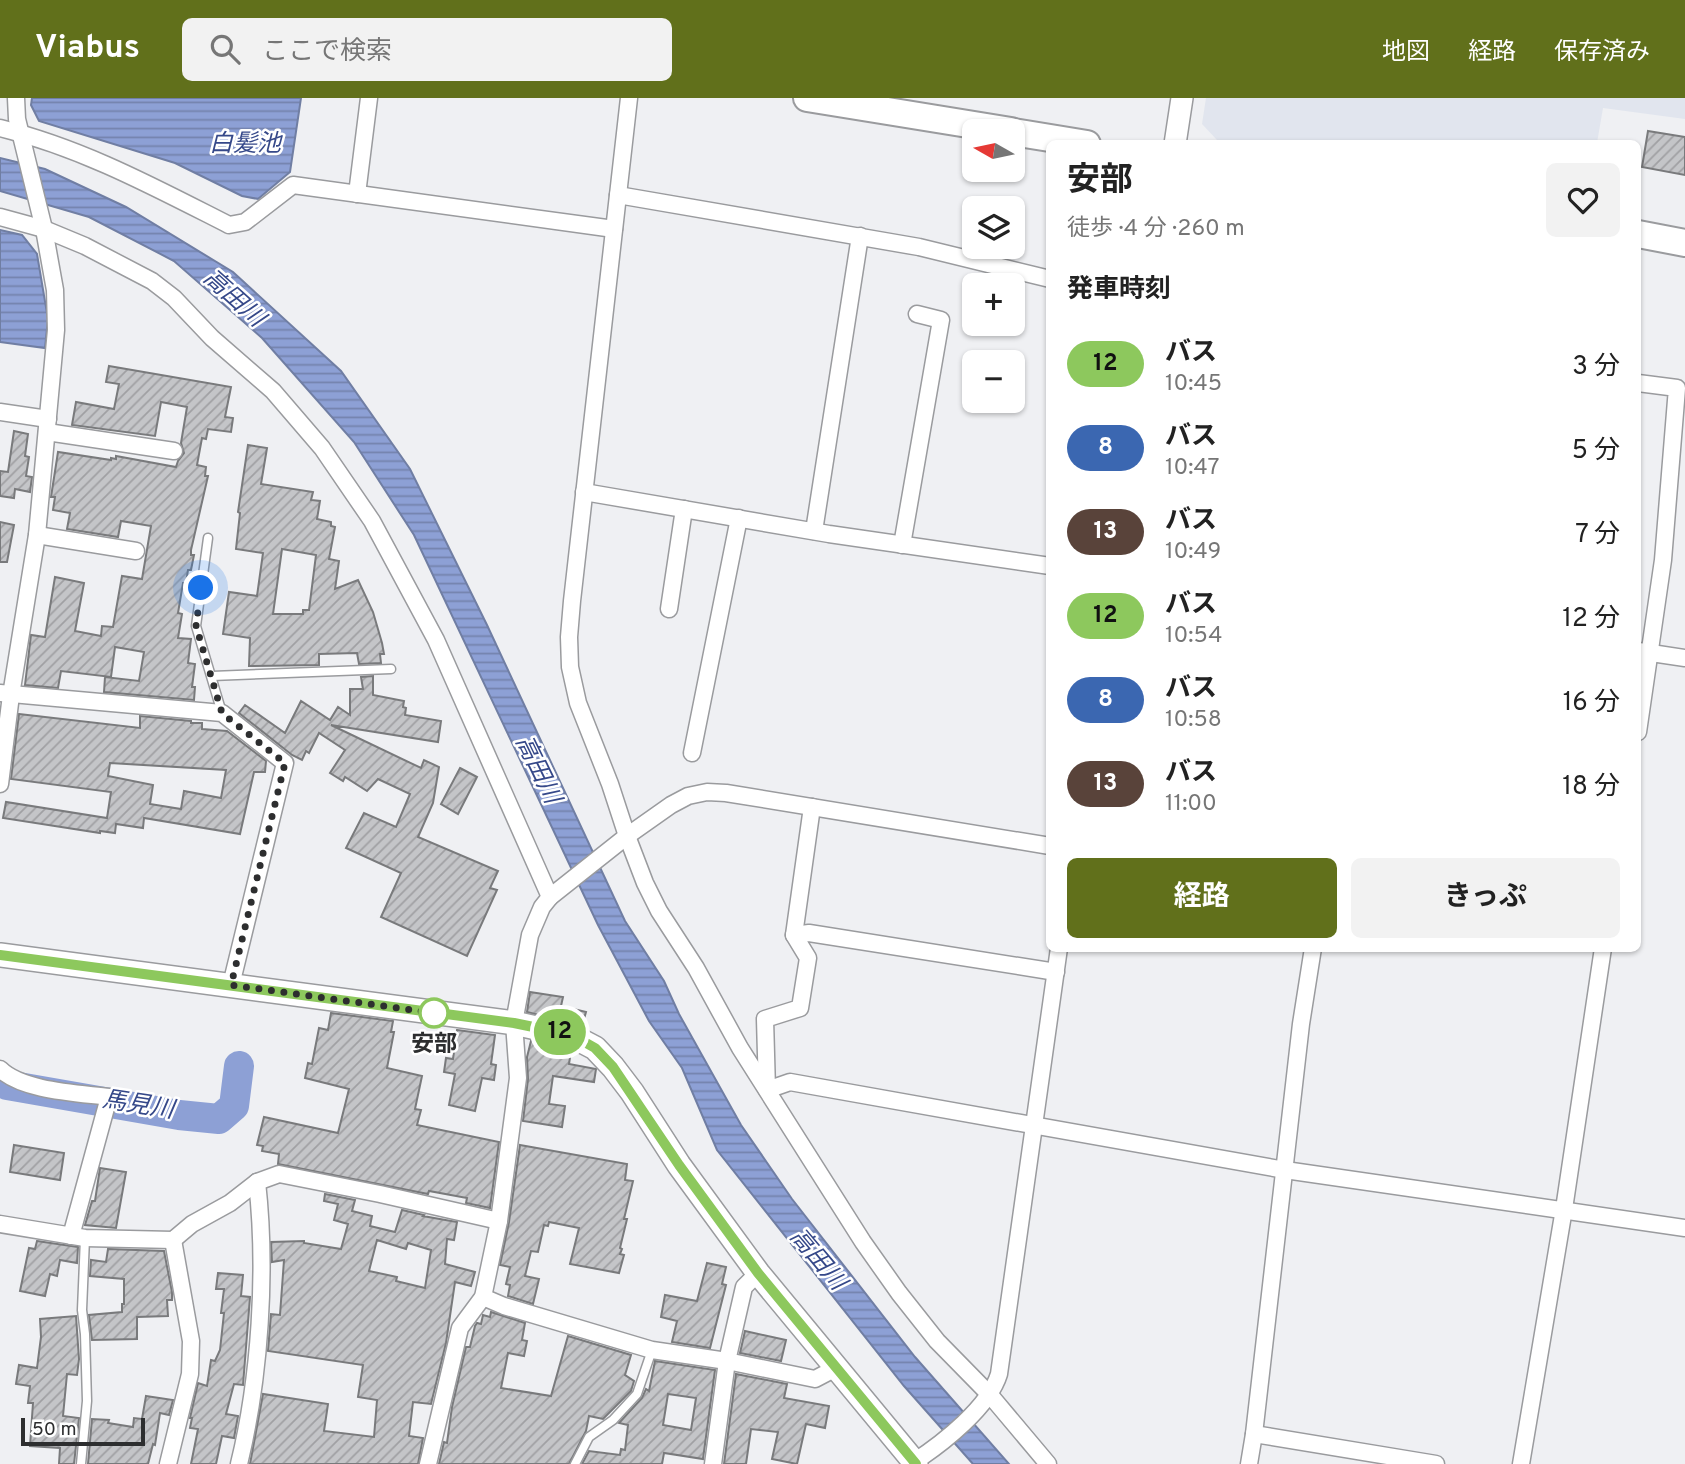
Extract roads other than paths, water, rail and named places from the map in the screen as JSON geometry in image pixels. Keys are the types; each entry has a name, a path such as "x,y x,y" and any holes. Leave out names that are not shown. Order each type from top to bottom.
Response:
{"main road":[{"path":"807,98 962,123"},
{"path":"1026,133 1064,140"},
{"path":"1641,235 1685,243"},
{"path":"0,955 514,1023 572,1035 595,1048 613,1067 679,1165 758,1273 836,1368 920,1459"}],"street":[{"path":"0,784 6,694 37,535 56,330 55,290 22,139 16,98"},
{"path":"357,194 369,98"},
{"path":"629,98 570,625 570,667 578,703 610,784 623,839 659,911 696,968 740,1048 863,1242 899,1293 987,1399 1048,1464"},
{"path":"1176,140 1182,98"},
{"path":"0,128 22,139 128,173 229,225 245,222 293,185 614,229"},
{"path":"618,195 919,247 1046,278"},
{"path":"0,217 42,222 152,281 174,298 212,338 273,391 323,448 394,559 436,640 553,895"},
{"path":"814,531 860,236"},
{"path":"902,545 941,320 917,314"},
{"path":"1641,383 1677,388 1664,560 1644,651 1641,692"},
{"path":"0,412 48,425 174,451"},
{"path":"584,492 902,545 1046,565"},
{"path":"669,609 684,509"},
{"path":"692,753 739,518"},
{"path":"37,535 136,551"},
{"path":"1644,651 1685,658"},
{"path":"6,694 222,713 285,763 231,985"},
{"path":"429,1464 460,1328 483,1297 499,1222 518,1078 514,1023 530,935 542,907 553,895 623,839 688,796 707,792 1046,845"},
{"path":"767,1090 765,1019 800,1008 808,958 794,935 812,807"},
{"path":"794,935 809,933 1056,972"},
{"path":"920,1459 987,1399 999,1374 1058,952"},
{"path":"1249,1464 1301,1024 1312,952"},
{"path":"1521,1464 1602,952"},
{"path":"0,1069 7,1077 31,1085 107,1102 78,1237"},
{"path":"767,1090 790,1082 1285,1170 1685,1228"},
{"path":"0,1224 78,1237 173,1240 192,1224 230,1203 257,1182 279,1174 499,1222"},
{"path":"239,1464 255,1371 262,1270 257,1182"},
{"path":"168,1464 190,1374 191,1341 173,1240"},
{"path":"713,1464 727,1361 744,1287 758,1273"},
{"path":"483,1297 504,1306 652,1350 727,1361 815,1379 836,1368"},
{"path":"1254,1434 1436,1464"}],"lane":[{"path":"208,538 196,626 222,713"},
{"path":"212,676 391,669"},
{"path":"78,1237 88,1401 81,1464"},
{"path":"575,1464 589,1437 613,1420 637,1394 652,1350"}],"water":[{"name":"白髪池","path":"32,98 301,98 290,172 258,199 242,196 175,163 39,121 31,105"},
{"name":"高田川","path":"0,158 45,169 126,207 233,272 341,371 410,469 487,625 625,921 664,981 679,1014 741,1125 792,1199 915,1357 1009,1464 973,1464 904,1386 717,1150 682,1068 649,1021 598,925 414,535 354,442 262,338 174,261 89,217 0,191"},
{"path":"0,230 22,235 37,254 48,319 45,348 0,342"}],"waterway":[{"name":"馬見川","path":"0,1078 7,1085 179,1115 219,1119 234,1106 239,1066"}],"place":[{"name":"安部","path":"434,1013"}]}
